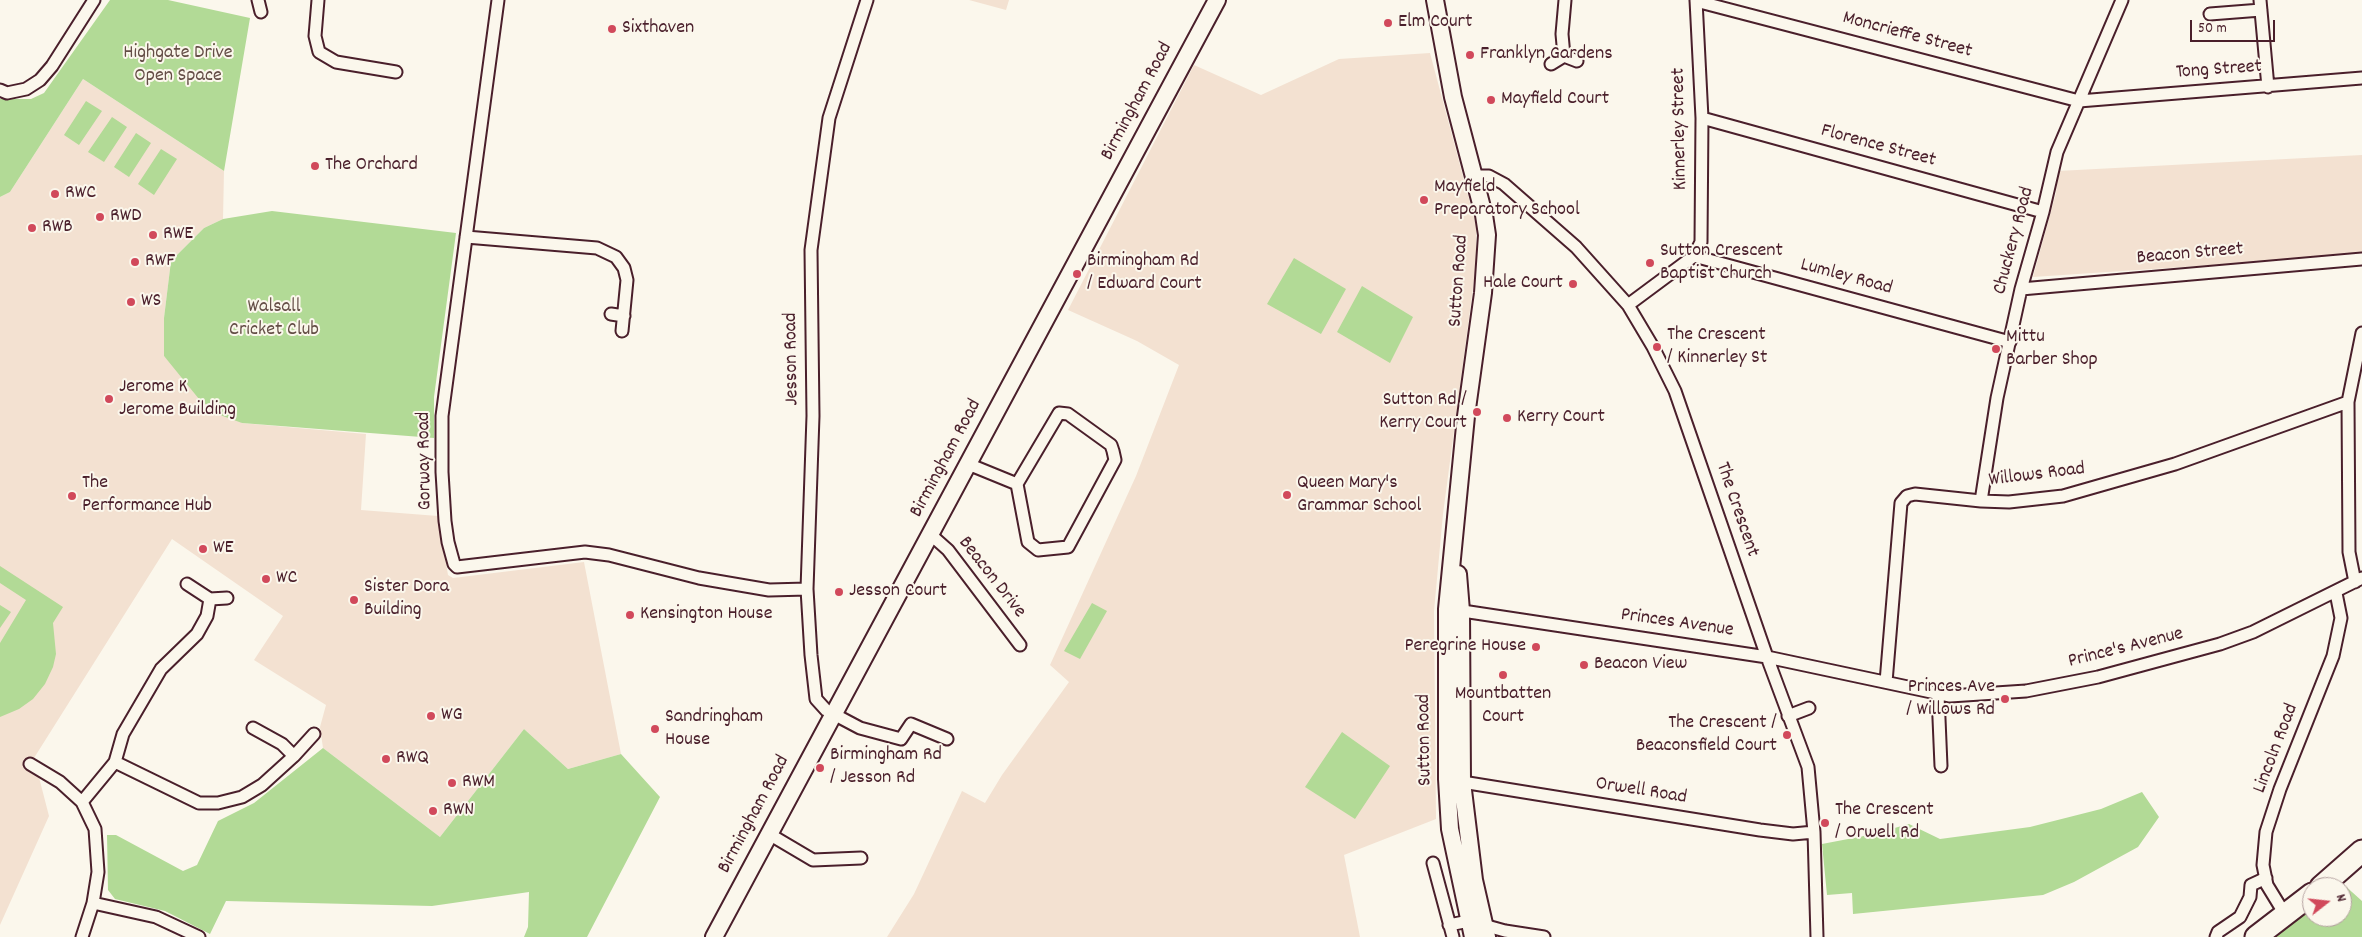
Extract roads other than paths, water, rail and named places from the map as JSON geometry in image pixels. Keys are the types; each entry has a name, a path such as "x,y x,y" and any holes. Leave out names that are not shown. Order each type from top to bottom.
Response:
{"highway":[{"path":"2332,877 2362,851"},
{"path":"2256,937 2302,902"}],"street":[{"path":"0,90 7,93 26,89 40,80 52,66 94,0"},
{"path":"258,0 261,12"},
{"path":"318,0 315,36 319,52 336,62 396,73"},
{"name":"Gorway Road","path":"498,0 442,416 442,472 445,521 454,564 457,567 585,552 609,555 699,578 769,590 807,589"},
{"name":"Jesson Road","path":"867,0 829,118 811,250 813,416 807,589 816,699 834,715 860,728 901,739 911,724 947,739"},
{"name":"Birmingham Road","path":"714,937 1217,0"},
{"name":"Sutton Road","path":"1435,0 1455,104 1484,214 1487,255 1466,416 1455,540 1454,610 1454,781 1474,880 1479,930"},
{"path":"1564,56 1562,34 1565,0"},
{"name":"Moncrieffe Street","path":"1696,0 2078,101"},
{"name":"Kinnerley Street","path":"1694,256 1700,242 1702,118 1696,0"},
{"name":"Chuckery Road","path":"1981,501 1997,398 2021,289 2043,212 2057,152 2122,0"},
{"path":"2210,14 2260,5 2268,87"},
{"path":"1564,56 1576,61"},
{"path":"1551,64 1564,56"},
{"name":"Tong Street","path":"2078,101 2362,78"},
{"name":"Florence Street","path":"1702,118 2043,212"},
{"name":"The Crescent","path":"1474,176 1489,176 1504,184 1576,247 1628,305 1653,347 1675,391 1767,657 1808,767 1814,832 1817,937"},
{"path":"466,237 596,248 616,257 624,268 627,280 622,331"},
{"path":"1628,305 1694,256"},
{"name":"Lumley Road","path":"1694,256 2010,342"},
{"name":"Beacon Street","path":"2021,289 2362,259"},
{"path":"611,314 624,316"},
{"path":"2358,580 2349,552 2348,402 2362,333"},
{"name":"Willows Road","path":"1886,682 1901,503 1907,496 1915,494 2009,502 2063,496 2176,464 2348,402"},
{"path":"1059,413 1068,414 1111,445 1115,460 1068,547 1038,550 1028,542 1017,484 1059,413"},
{"path":"968,464 1017,484"},
{"name":"Beacon Drive","path":"930,534 948,550 1020,646"},
{"name":"Prince's Avenue","path":"1886,682 1950,696 2026,691 2098,677 2220,644 2253,632 2358,580"},
{"path":"187,584 210,599 226,598"},
{"name":"Lincoln Road","path":"2286,916 2268,885 2263,866 2266,832 2333,656 2341,618 2336,592"},
{"path":"82,802 115,762 123,734 161,669 197,634 206,616 210,599"},
{"name":"Princes Avenue","path":"1454,610 1767,657 1886,682"},
{"path":"1938,694 1941,766"},
{"path":"1788,716 1809,708"},
{"path":"253,728 282,744 294,756"},
{"path":"115,762 199,803 210,804 232,800 249,794 262,786 314,734"},
{"path":"30,764 60,782 82,802 95,829 98,872 93,903 82,937"},
{"name":"Orwell Road","path":"1454,781 1776,832 1793,834 1814,832"},
{"path":"769,834 813,860 861,858"},
{"path":"1433,862 1452,937"},
{"path":"2216,937 2218,932 2240,917 2250,897 2251,886 2266,878"},
{"path":"93,903 156,916 199,937"},
{"path":"1449,925 1544,937"}],"place":[{"name":"Elm Court","path":"1388,23"},
{"name":"Sixthaven","path":"612,29"},
{"name":"Franklyn Gardens","path":"1470,55"},
{"name":"Mayfield Court","path":"1491,100"},
{"name":"The Orchard","path":"315,166"},
{"name":"RWC","path":"55,194"},
{"name":"Mayfield Preparatory School","path":"1424,200"},
{"name":"RWD","path":"100,217"},
{"name":"RWB","path":"32,228"},
{"name":"RWE","path":"153,235"},
{"name":"RWF","path":"135,262"},
{"name":"Sutton Crescent Baptist Church","path":"1650,263"},
{"name":"Birmingham Rd / Edward Court","path":"1077,274"},
{"name":"Hale Court","path":"1573,284"},
{"name":"WS","path":"131,302"},
{"name":"The Crescent / Kinnerley St","path":"1657,347"},
{"name":"Mittu Barber Shop","path":"1996,349"},
{"name":"Jerome K Jerome Building","path":"109,399"},
{"name":"Sutton Rd / Kerry Court","path":"1477,412"},
{"name":"Kerry Court","path":"1507,418"},
{"name":"Queen Mary's Grammar School","path":"1287,495"},
{"name":"The Performance Hub","path":"72,496"},
{"name":"WE","path":"203,549"},
{"name":"WC","path":"266,579"},
{"name":"Jesson Court","path":"839,592"},
{"name":"Sister Dora Building","path":"354,600"},
{"name":"Kensington House","path":"630,615"},
{"name":"Peregrine House","path":"1536,647"},
{"name":"Beacon View","path":"1584,665"},
{"name":"Mountbatten Court","path":"1503,675"},
{"name":"Princes Ave / Willows Rd","path":"2005,699"},
{"name":"WG","path":"431,716"},
{"name":"Sandringham House","path":"655,729"},
{"name":"The Crescent / Beaconsfield Court","path":"1787,735"},
{"name":"RWQ","path":"386,759"},
{"name":"Birmingham Rd / Jesson Rd","path":"820,768"},
{"name":"RWM","path":"452,783"},
{"name":"RWN","path":"433,811"},
{"name":"The Crescent / Orwell Rd","path":"1825,823"}],"park label":[{"name":"Highgate Drive Open Space","path":"178,66"},
{"name":"Walsall Cricket Club","path":"274,320"}]}
